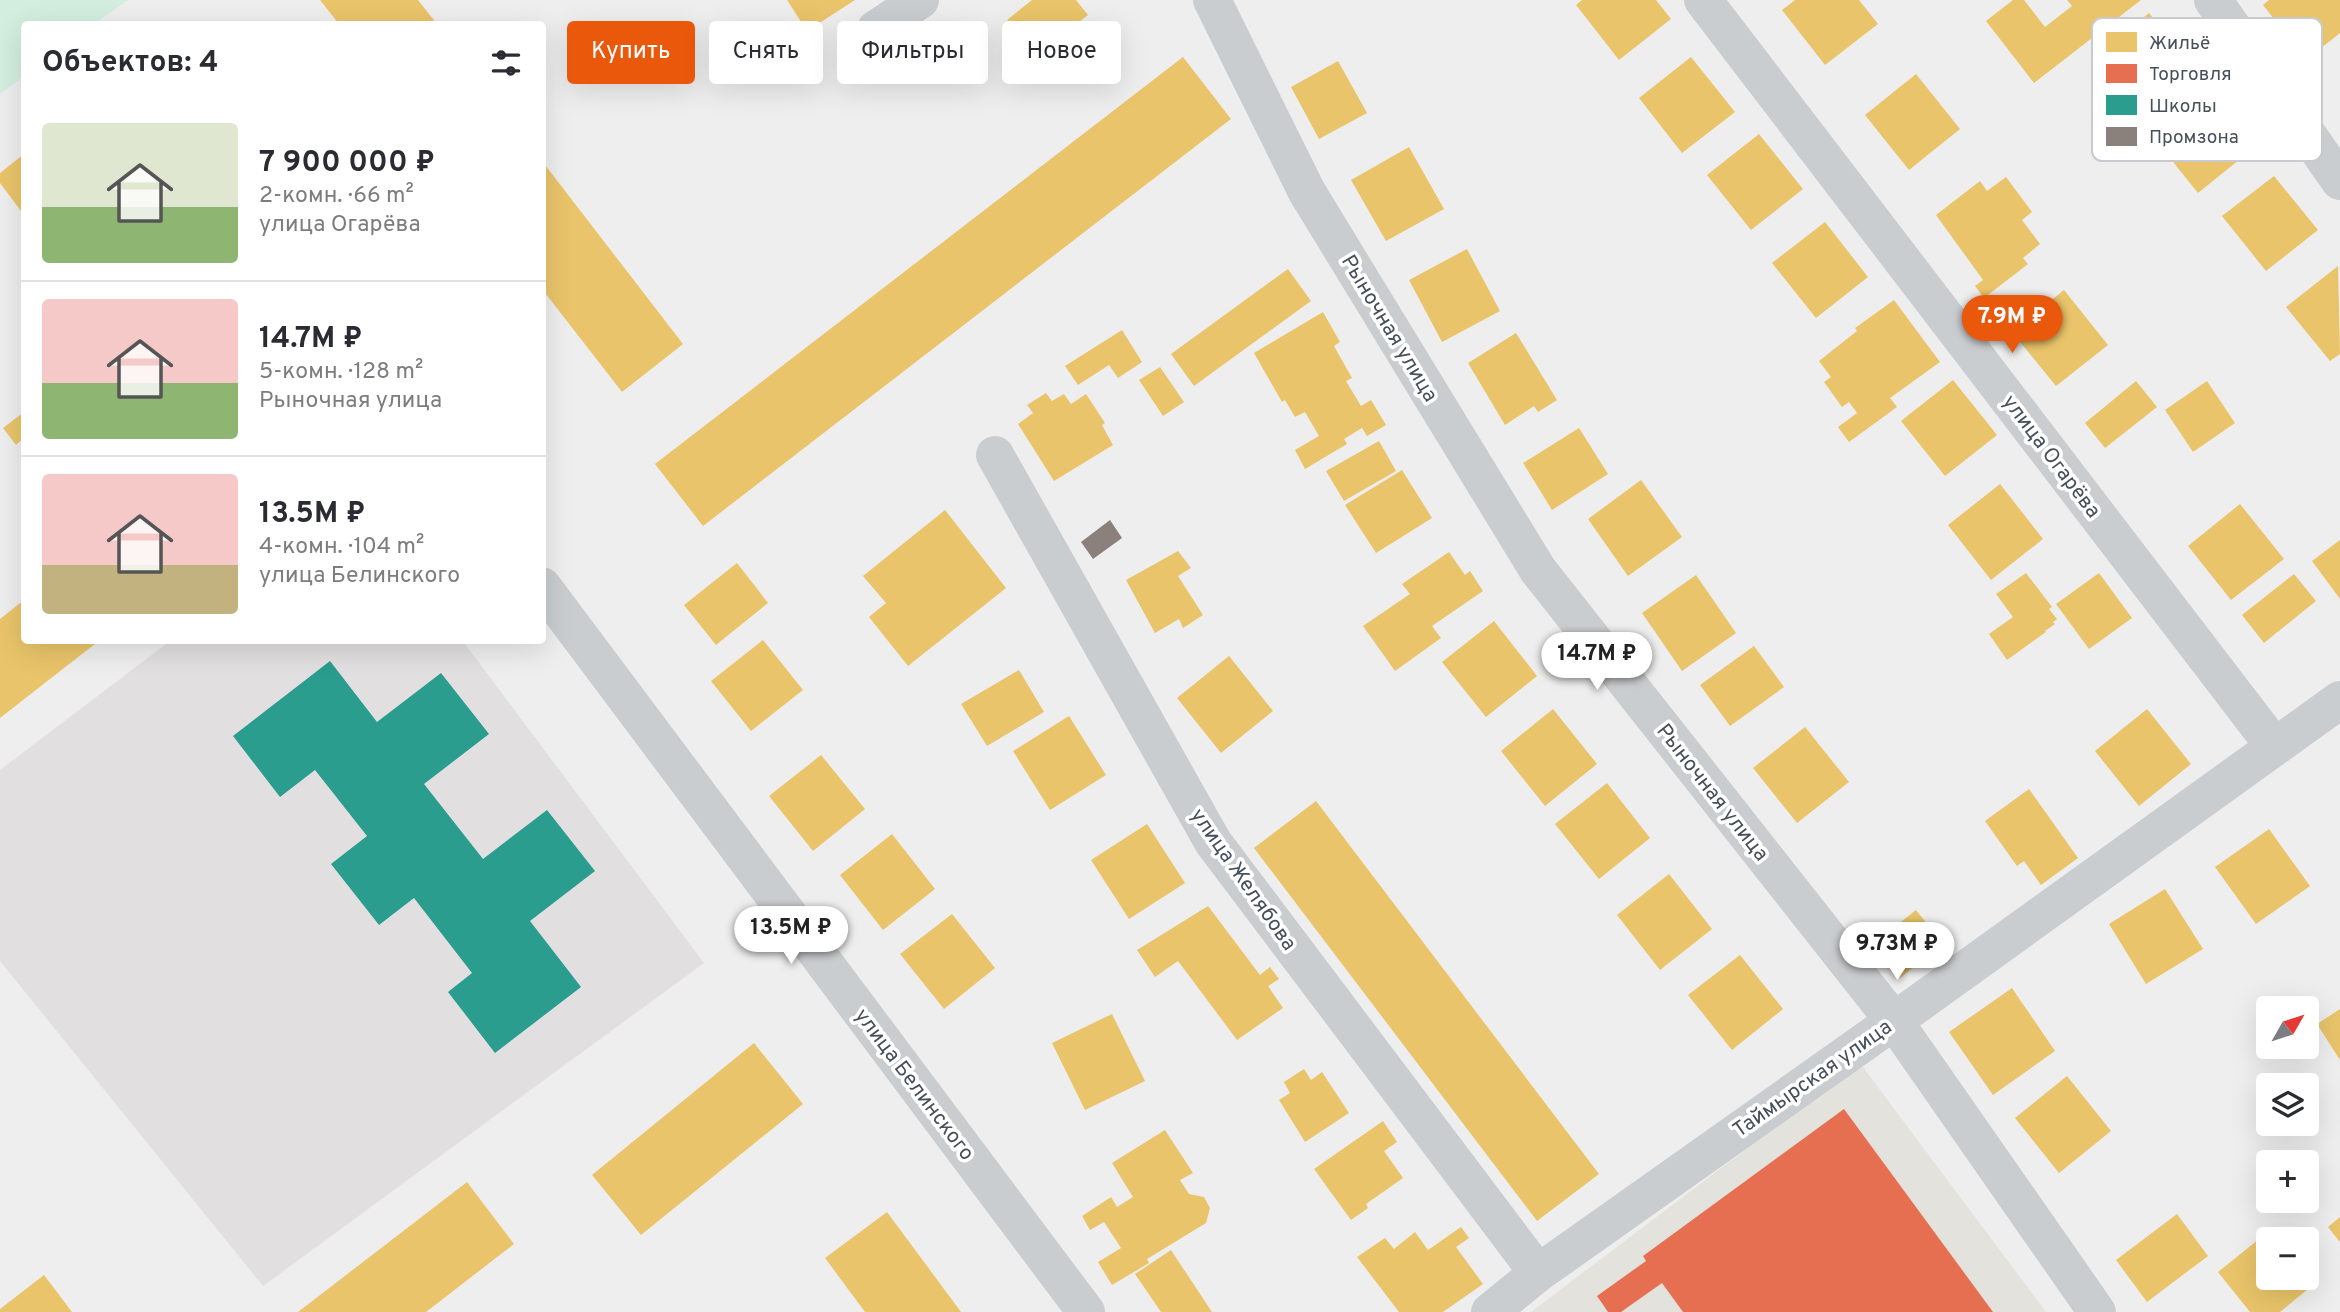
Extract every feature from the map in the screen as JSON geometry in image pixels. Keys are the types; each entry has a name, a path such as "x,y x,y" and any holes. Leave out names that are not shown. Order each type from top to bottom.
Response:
{"street":[{"path":"888,21 920,0"},
{"name":"Рыночная улица","path":"1212,0 1307,192 1538,569 1894,1021 2096,1312"},
{"name":"улица Огарёва","path":"1703,0 2274,746"},
{"path":"2213,0 2226,18"},
{"path":"2322,155 2340,181"},
{"name":"улица Желябова","path":"995,456 1213,842 1538,1273"},
{"name":"улица Белинского","path":"546,591 1086,1312"},
{"name":"Таймырская улица","path":"1490,1312 1538,1273 2340,700"}],"shaded area":[{"path":"166,644 465,644 704,963 263,1286 0,961 0,770"},
{"path":"1860,1063 2046,1312 1531,1312"}],"green space":[{"path":"0,0 128,0 98,21 21,21 21,78 0,94"}],"building: Жильё":[{"path":"320,0 418,0 435,21 337,21"},
{"path":"787,0 855,0 822,21 801,21"},
{"path":"1032,0 1076,0 1088,15 1080,21 1007,20"},
{"path":"1582,0 1656,0 1671,19 1619,60 1576,5"},
{"path":"1795,0 1859,0 1878,24 1825,65 1782,10"},
{"path":"2013,0 2024,0 2045,27 2072,6 2067,0 2141,0 2118,18 2092,18 2092,38 2034,83 1986,21"},
{"path":"2269,0 2340,0 2340,33 2322,47 2322,18 2273,18 2263,5"},
{"path":"1183,57 1231,119 703,526 655,464"},
{"path":"1691,57 1735,112 1682,153 1639,98"},
{"path":"1338,61 1367,113 1319,139 1291,87"},
{"path":"1916,74 1960,129 1909,170 1865,115"},
{"path":"1759,134 1803,189 1751,230 1707,175"},
{"path":"1409,147 1444,209 1386,241 1351,180"},
{"path":"21,156 21,211 0,183 0,173"},
{"path":"2172,161 2238,161 2198,193"},
{"path":"546,166 683,344 622,392 546,294"},
{"path":"2274,176 2318,230 2266,271 2222,216"},
{"path":"2006,177 2032,212 2022,220 2040,244 2023,258 2028,264 1984,298 1975,286 1983,280 1936,215 1980,181 1987,191"},
{"path":"1825,222 1868,277 1816,318 1772,263"},
{"path":"1467,249 1500,311 1442,342 1409,280"},
{"path":"2338,266 2340,354 2330,361 2286,307"},
{"path":"1288,269 1311,301 1194,386 1171,354"},
{"path":"2064,290 2108,345 2056,386 2012,332"},
{"path":"1894,300 1940,362 1890,398 1897,407 1849,442 1838,427 1857,413 1849,402 1842,407 1824,382 1831,377 1819,361 1857,331 1855,328"},
{"path":"1323,312 1340,342 1334,346 1352,378 1346,381 1361,406 1371,400 1386,425 1367,436 1362,428 1344,439 1347,444 1305,469 1295,450 1319,436 1305,412 1295,417 1285,400 1282,402 1254,353"},
{"path":"1122,330 1142,362 1118,378 1109,365 1078,385 1065,366"},
{"path":"1516,333 1557,400 1538,412 1534,406 1505,425 1468,363"},
{"path":"1160,367 1184,402 1163,416 1139,380"},
{"path":"1953,380 1997,435 1945,476 1901,421"},
{"path":"2136,381 2157,407 2105,448 2085,423"},
{"path":"2207,381 2235,423 2193,452 2165,410"},
{"path":"1046,393 1052,401 1064,394 1071,404 1086,394 1105,423 1102,425 1113,445 1054,481 1018,424 1033,413 1027,405"},
{"path":"21,414 21,441 16,445 3,428"},
{"path":"1579,428 1608,474 1552,510 1523,463"},
{"path":"1379,441 1396,471 1344,501 1326,471"},
{"path":"1402,470 1432,518 1376,553 1345,505"},
{"path":"1641,480 1682,537 1628,576 1588,519"},
{"path":"2000,484 2043,539 1991,580 1948,525"},
{"path":"2240,504 2284,559 2231,600 2188,546"},
{"path":"945,510 1006,588 908,666 869,617 886,603 863,576"},
{"path":"2340,540 2340,599 2312,561"},
{"path":"1178,551 1191,568 1178,576 1203,615 1183,628 1179,619 1155,633 1126,580"},
{"path":"1449,552 1465,575 1470,571 1483,591 1432,626 1441,638 1395,671 1363,626 1410,594 1402,584"},
{"path":"737,563 768,603 716,645 684,605"},
{"path":"2026,573 2052,607 2049,609 2057,619 2046,632 2007,660 1989,634 2013,617 1996,594"},
{"path":"2099,573 2132,618 2089,649 2056,604"},
{"path":"2294,574 2316,601 2264,643 2242,615"},
{"path":"1696,575 1736,633 1682,671 1642,613"},
{"path":"21,602 21,644 95,644 0,718 0,619"},
{"path":"1494,621 1537,676 1486,717 1442,662"},
{"path":"763,640 803,690 751,731 711,681"},
{"path":"1754,646 1784,687 1730,726 1700,685"},
{"path":"1229,656 1273,711 1221,753 1177,698"},
{"path":"1019,670 1044,712 987,746 961,704"},
{"path":"1553,709 1597,764 1545,806 1501,751"},
{"path":"2147,709 2191,764 2139,806 2095,751"},
{"path":"1069,716 1106,775 1050,810 1013,751"},
{"path":"1805,727 1849,782 1797,823 1753,768"},
{"path":"821,755 865,809 813,851 769,796"},
{"path":"1607,783 1650,838 1599,879 1555,824"},
{"path":"2029,789 2078,858 2041,885 2024,861 2017,866 1985,821"},
{"path":"1316,801 1599,1174 1537,1221 1254,848"},
{"path":"1147,824 1185,883 1129,919 1091,860"},
{"path":"2269,829 2310,886 2256,924 2215,867"},
{"path":"892,834 935,889 883,930 840,875"},
{"path":"1669,874 1712,929 1660,970 1617,915"},
{"path":"2165,889 2203,949 2146,984 2109,924"},
{"path":"1208,906 1260,975 1270,967 1279,979 1268,986 1283,1008 1237,1040 1178,961 1155,977 1137,950"},
{"path":"1916,910 1943,944 1900,978 1873,944"},
{"path":"952,914 995,968 944,1009 900,954"},
{"path":"1740,955 1783,1009 1732,1050 1688,995"},
{"path":"2012,988 2055,1051 1993,1095 1949,1032"},
{"path":"2340,1009 2340,1060 2319,1027 2319,1023"},
{"path":"1112,1014 1145,1081 1085,1110 1052,1043"},
{"path":"754,1043 803,1104 641,1235 592,1175"},
{"path":"1304,1069 1311,1080 1322,1072 1349,1113 1305,1142 1279,1100 1290,1093 1284,1082"},
{"path":"2067,1076 2111,1131 2059,1173 2015,1118"},
{"path":"1383,1121 1397,1142 1384,1151 1403,1178 1366,1204 1368,1208 1351,1220 1314,1169"},
{"path":"1165,1130 1193,1173 1180,1180 1189,1194 1204,1197 1210,1208 1206,1223 1147,1259 1149,1263 1112,1285 1098,1262 1121,1248 1104,1222 1090,1230 1082,1216 1111,1197 1117,1207 1133,1197 1112,1163"},
{"path":"467,1182 514,1244 426,1312 298,1312"},
{"path":"887,1212 961,1312 865,1312 825,1258"},
{"path":"2177,1214 2208,1256 2147,1302 2116,1260"},
{"path":"2340,1217 2340,1242 2328,1227"},
{"path":"1461,1227 1469,1238 1456,1247 1483,1284 1443,1312 1399,1312 1357,1257 1385,1238 1394,1249 1415,1232 1428,1250"},
{"path":"2256,1241 2256,1290 2307,1290 2280,1312 2250,1312 2218,1272"},
{"path":"1171,1250 1212,1312 1161,1312 1135,1274"},
{"path":"44,1275 72,1312 0,1312 0,1309"}],"building: Торговля":[{"path":"1844,1109 1993,1312 1683,1312 1662,1283 1621,1312 1608,1312 1597,1296 1646,1261 1643,1256"}],"building: Школы":[{"path":"330,661 377,722 441,673 489,734 424,784 483,859 547,810 595,871 530,921 581,987 495,1053 448,992 472,973 414,898 379,925 331,864 367,836 315,770 280,797 233,736"}],"building: Промзона":[{"path":"1110,520 1122,538 1093,559 1081,542"}]}
